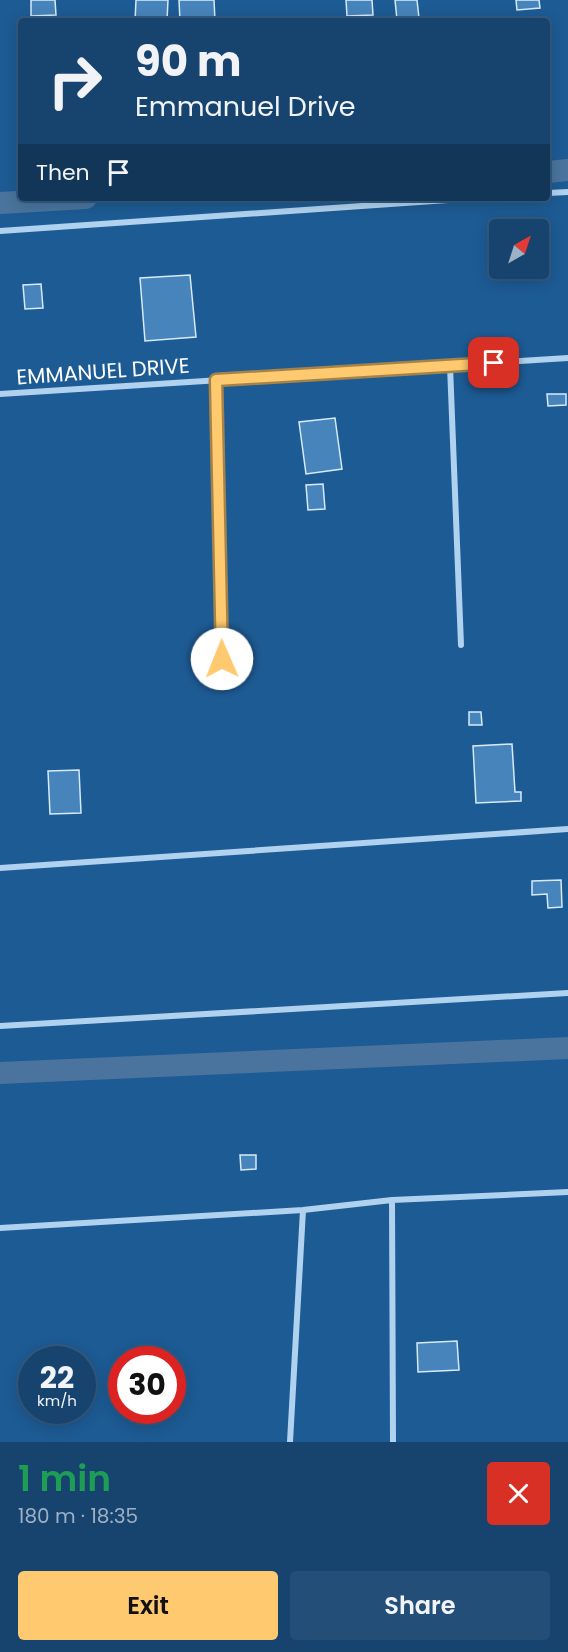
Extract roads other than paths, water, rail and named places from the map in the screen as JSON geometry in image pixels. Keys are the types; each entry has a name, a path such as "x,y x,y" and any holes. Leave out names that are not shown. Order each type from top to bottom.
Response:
{"street":[{"path":"550,193 568,192"},
{"path":"0,231 434,201"},
{"name":"EMMANUEL DRIVE","path":"0,394 568,358"},
{"path":"450,366 460,645"},
{"path":"216,380 222,659"},
{"path":"0,868 568,829"},
{"path":"0,1026 568,993"},
{"path":"0,1227 303,1210 392,1200 568,1192"},
{"path":"392,1200 393,1442"},
{"path":"290,1442 303,1210"}],"waterway":[{"path":"550,172 568,170"},
{"path":"0,203 34,201"},
{"path":"0,1073 568,1048"}]}
